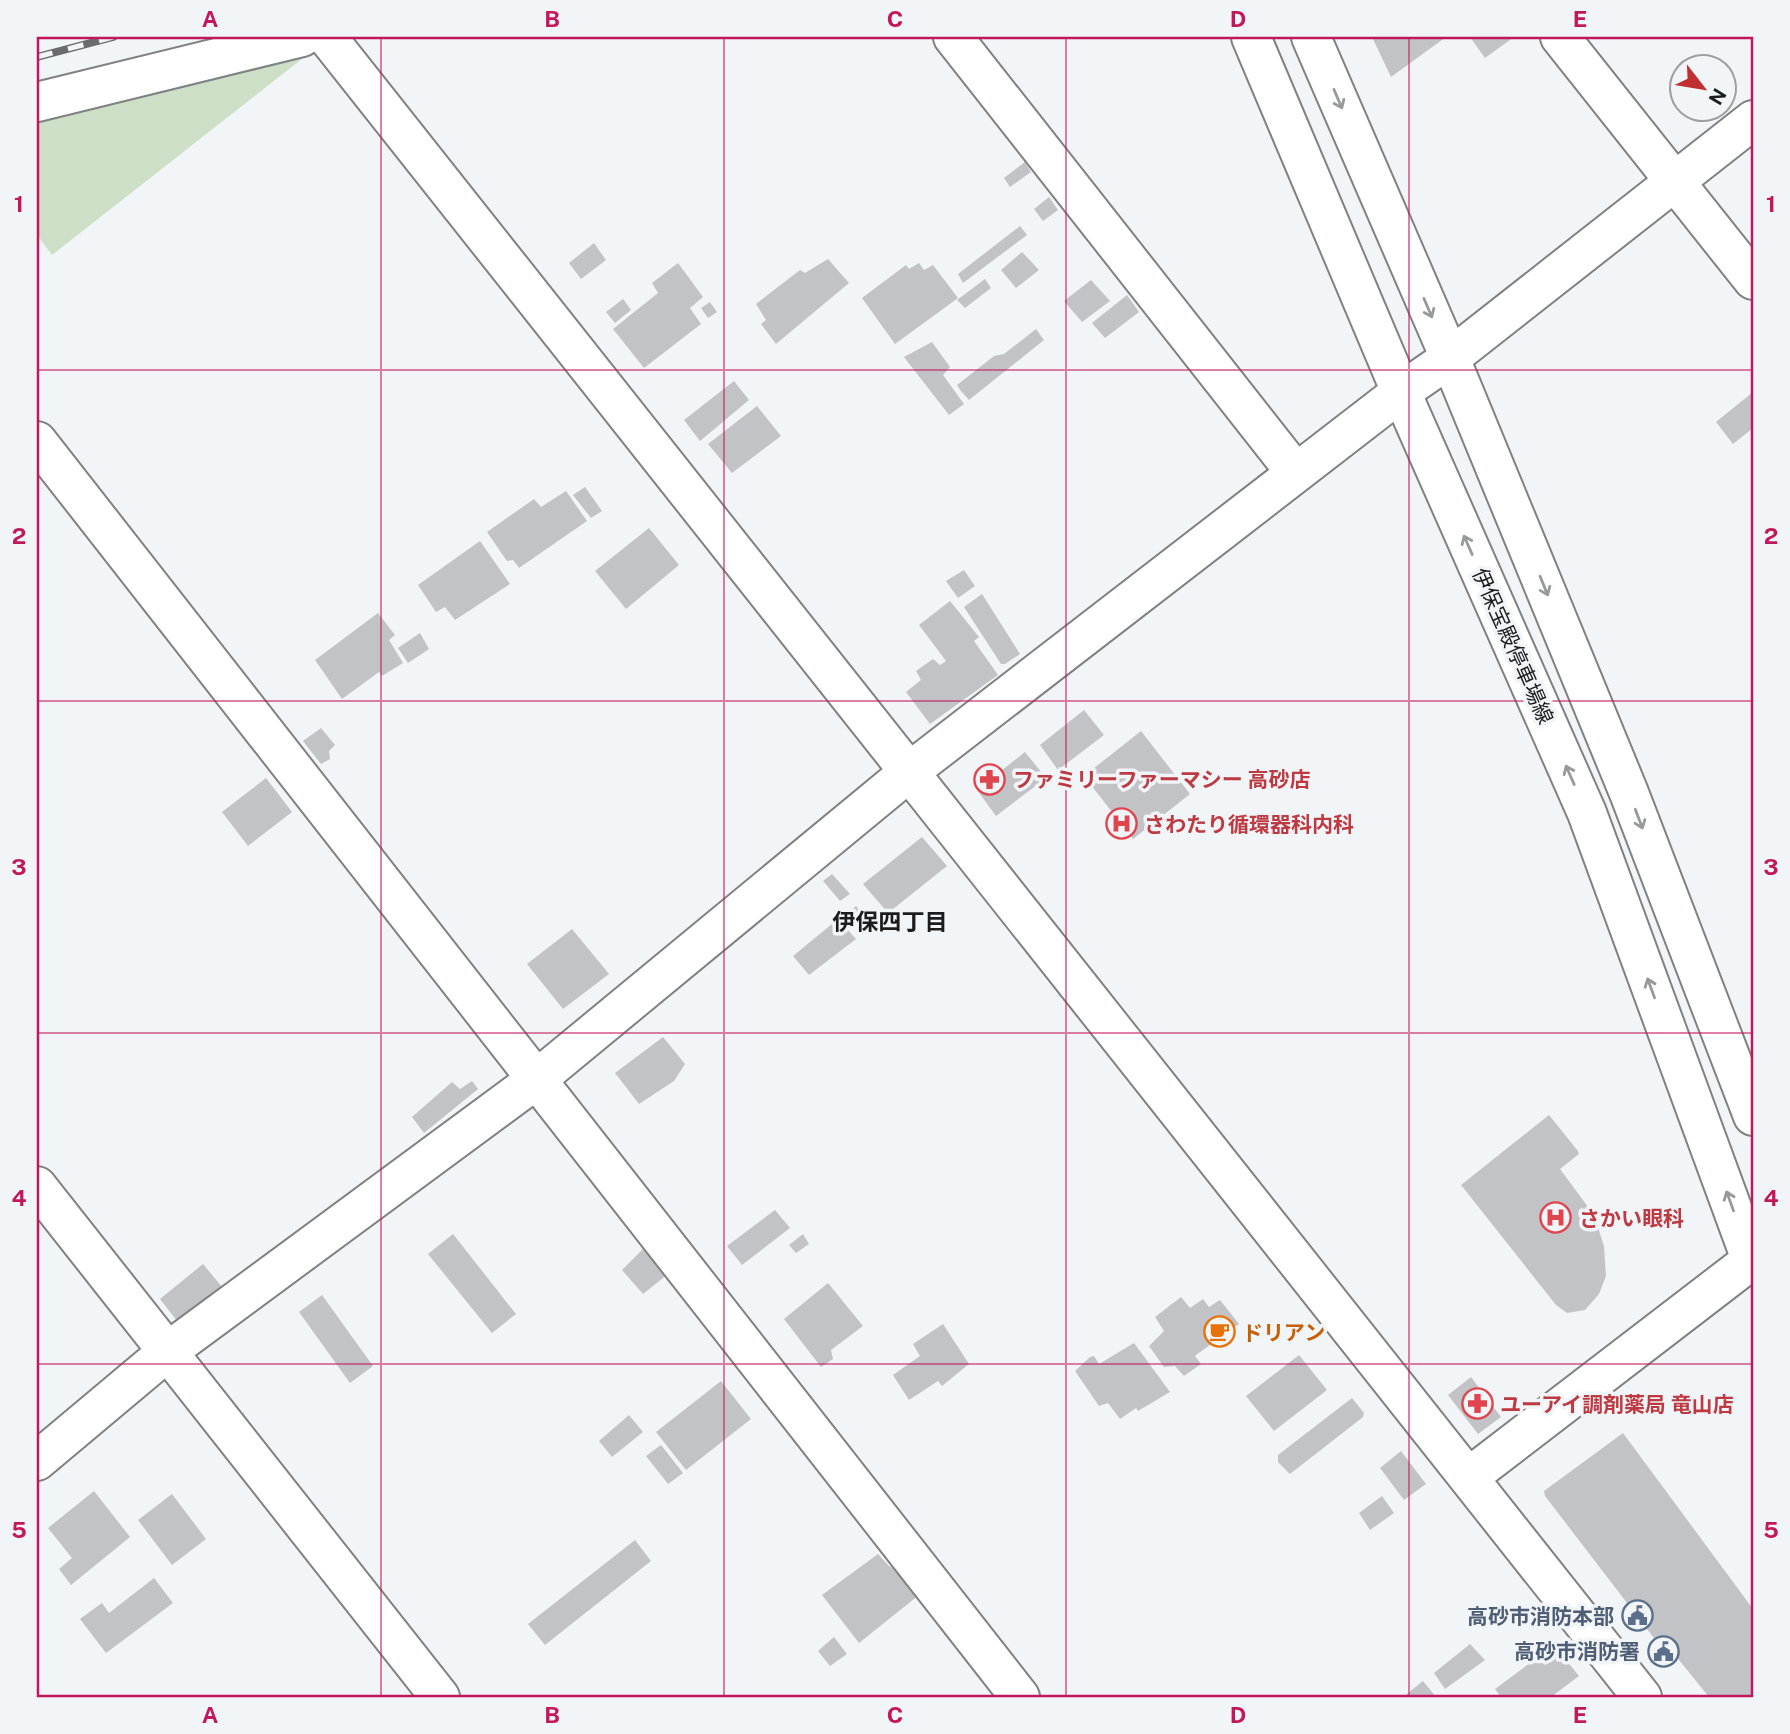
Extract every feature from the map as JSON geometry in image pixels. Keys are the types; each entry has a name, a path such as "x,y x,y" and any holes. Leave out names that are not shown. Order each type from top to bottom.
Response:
{"street":[{"path":"37,102 302,37"},
{"path":"327,37 1642,1697"},
{"path":"953,37 1296,473"},
{"name":"伊保宝殿停車場線","path":"1251,37 1401,392 1587,813 1753,1262"},
{"path":"1311,37 1450,358 1629,793 1753,1116"},
{"path":"1560,37 1753,280"},
{"path":"37,1461 167,1352 537,1079 909,772 1401,392 1450,358 1753,120"},
{"path":"37,440 1020,1697"},
{"path":"37,1185 440,1697"},
{"path":"1469,1477 1753,1262"}],"green space":[{"path":"307,55 52,255 37,235 37,117"}],"building":[{"path":"1372,37 1446,37 1391,77"},
{"path":"1470,37 1514,37 1485,58"},
{"path":"1025,162 1031,172 1010,187 1004,178"},
{"path":"1049,197 1058,210 1043,221 1034,209"},
{"path":"1020,226 1027,235 963,283 958,274"},
{"path":"594,243 606,260 581,279 569,263"},
{"path":"1022,252 1039,270 1016,288 1001,270"},
{"path":"828,259 849,283 776,344 761,324 766,320 756,304 800,270 805,273"},
{"path":"678,263 703,297 690,308 701,324 644,368 613,329 658,293 652,283"},
{"path":"919,263 924,270 933,265 958,298 895,344 862,298 906,265 909,269"},
{"path":"985,279 991,288 965,308 957,300"},
{"path":"1091,280 1110,301 1082,322 1064,301"},
{"path":"1127,295 1139,312 1105,338 1092,323"},
{"path":"623,299 631,310 615,323 606,312"},
{"path":"710,302 717,312 708,318 701,308"},
{"path":"1036,329 1044,340 969,400 957,385 994,356 1004,354"},
{"path":"932,342 950,367 943,375 964,404 949,415 904,357"},
{"path":"734,381 749,400 700,441 684,420"},
{"path":"1753,392 1753,428 1733,444 1716,422"},
{"path":"757,406 781,436 732,473 708,444"},
{"path":"585,487 602,511 591,518 573,495"},
{"path":"566,491 587,521 519,568 513,560 507,561 487,532 534,499 541,507"},
{"path":"649,528 679,565 626,609 595,571"},
{"path":"480,541 510,584 455,620 445,607 436,612 418,585"},
{"path":"964,570 975,586 958,598 946,581"},
{"path":"982,594 1020,654 1005,664 1001,664 964,607"},
{"path":"950,601 979,637 974,641 998,675 930,724 906,692 921,680 916,671 933,659 940,665 946,661 919,625"},
{"path":"378,613 395,635 389,640 403,663 382,676 379,672 342,699 315,660"},
{"path":"420,633 429,649 408,663 398,648"},
{"path":"1084,710 1104,735 1058,770 1040,745"},
{"path":"321,728 335,745 329,751 330,759 321,764 303,741"},
{"path":"1141,731 1190,794 1133,839 1084,776"},
{"path":"1025,752 1046,778 996,816 977,790"},
{"path":"266,778 292,812 248,846 222,812"},
{"path":"922,837 947,866 888,913 863,884"},
{"path":"832,874 850,894 840,901 823,881"},
{"path":"856,906 867,919 859,926 848,913"},
{"path":"838,919 856,939 809,975 793,956"},
{"path":"572,929 609,974 563,1009 527,964"},
{"path":"663,1037 685,1064 674,1081 639,1104 615,1073"},
{"path":"472,1081 478,1089 424,1133 412,1117 452,1082 460,1089"},
{"path":"1549,1115 1578,1151 1579,1154 1560,1169 1594,1215 1604,1246 1606,1276 1599,1294 1585,1310 1567,1313 1556,1305 1461,1185"},
{"path":"775,1210 790,1228 742,1265 727,1246"},
{"path":"453,1234 516,1314 492,1333 428,1254"},
{"path":"803,1234 809,1244 796,1253 789,1245"},
{"path":"644,1248 668,1274 643,1294 622,1270"},
{"path":"203,1264 227,1293 181,1326 160,1299"},
{"path":"828,1283 863,1326 831,1350 833,1359 821,1367 784,1319"},
{"path":"322,1295 373,1366 350,1383 299,1312"},
{"path":"1181,1297 1190,1308 1203,1299 1209,1307 1220,1300 1239,1324 1196,1355 1201,1364 1184,1376 1175,1366 1164,1367 1149,1346 1164,1331 1155,1317"},
{"path":"943,1324 969,1364 942,1386 938,1381 909,1400 893,1375 920,1356 913,1344"},
{"path":"1134,1343 1170,1392 1120,1419 1108,1403 1099,1406 1075,1371 1090,1357 1094,1356 1099,1364"},
{"path":"1299,1355 1327,1390 1274,1431 1246,1396"},
{"path":"1471,1377 1501,1417 1478,1434 1448,1395"},
{"path":"721,1381 751,1419 686,1470 656,1432"},
{"path":"1352,1398 1364,1413 1363,1417 1290,1474 1278,1462 1278,1455"},
{"path":"629,1415 643,1432 612,1457 599,1441"},
{"path":"1623,1433 1753,1609 1753,1697 1709,1697 1676,1653 1660,1646 1545,1496 1544,1491"},
{"path":"661,1445 683,1473 668,1484 646,1456"},
{"path":"1401,1451 1426,1484 1404,1500 1380,1468"},
{"path":"94,1491 130,1537 71,1585 59,1569 72,1558 48,1528"},
{"path":"172,1494 206,1539 172,1565 138,1520"},
{"path":"1382,1496 1394,1513 1370,1530 1359,1513"},
{"path":"635,1540 651,1561 545,1645 528,1624"},
{"path":"878,1554 889,1566 901,1572 919,1595 859,1643 822,1595"},
{"path":"154,1578 173,1603 106,1653 80,1619 102,1603 109,1613"},
{"path":"834,1637 847,1654 830,1666 818,1651"},
{"path":"1470,1644 1485,1660 1445,1689 1434,1673"},
{"path":"1554,1645 1579,1676 1551,1697 1501,1697 1495,1689"},
{"path":"1423,1681 1436,1697 1403,1697"}],"railway":[{"path":"37,57 113,37"}],"place":[{"name":"ファミリーファーマシー 高砂店","path":"990,779"},
{"name":"さわたり循環器科内科","path":"1121,824"},
{"name":"さかい眼科","path":"1556,1218"},
{"name":"ドリアン","path":"1219,1332"},
{"name":"ユーアイ調剤薬局 竜山店","path":"1477,1404"},
{"name":"高砂市消防本部","path":"1637,1616"},
{"name":"高砂市消防署","path":"1663,1651"}],"district":[{"name":"伊保四丁目","path":"890,921"}]}
